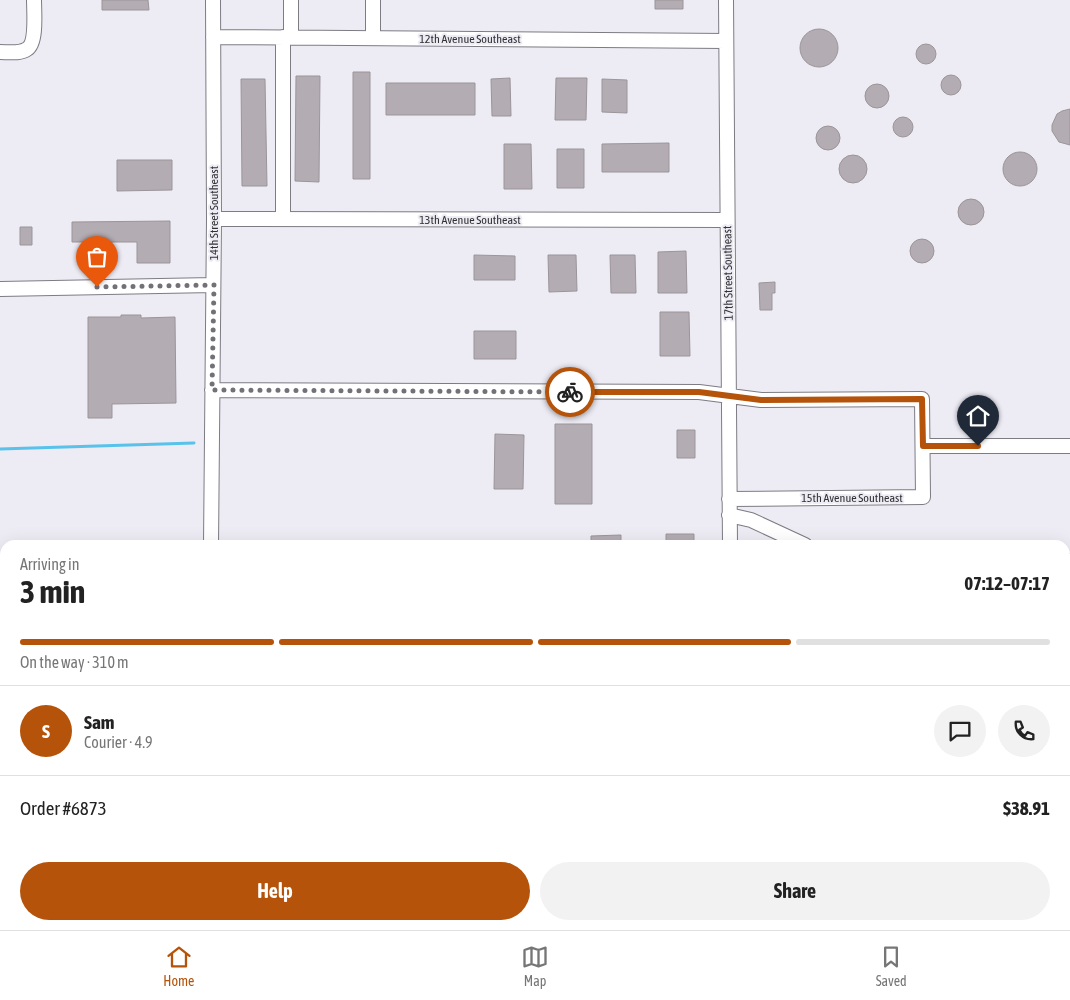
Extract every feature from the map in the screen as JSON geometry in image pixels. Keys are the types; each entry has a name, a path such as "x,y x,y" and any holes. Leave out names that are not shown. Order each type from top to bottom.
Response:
{"street":[{"path":"0,52 18,52 26,50 31,46 34,0"},
{"name":"14th Street Southeast","path":"211,540 214,285 213,0"},
{"path":"283,219 287,37 291,0"},
{"path":"373,0 373,38"},
{"name":"17th Street Southeast","path":"726,0 730,540"},
{"name":"12th Avenue Southeast","path":"213,36 726,41"},
{"name":"13th Avenue Southeast","path":"214,219 727,220"},
{"path":"0,289 214,285"},
{"path":"212,390 689,392 761,400 922,399 923,446 1070,446"},
{"name":"15th Avenue Southeast","path":"729,499 923,498 923,446"},
{"path":"729,515 751,520 794,540"}],"building":[{"path":"102,0 148,0 149,10 102,10"},
{"path":"655,0 683,0 683,9 655,9"},
{"path":"819,29 826,30 832,35 837,41 837,55 832,61 826,66 819,67 812,66 806,61 801,55 800,48 801,41 806,35 812,30"},
{"path":"926,44 933,47 936,54 933,61 926,64 919,61 916,54 919,47"},
{"path":"353,72 370,72 370,179 353,179"},
{"path":"951,75 958,78 961,85 958,92 951,95 944,92 941,85 944,78"},
{"path":"296,76 320,76 319,182 295,181"},
{"path":"510,78 511,116 492,116 491,79"},
{"path":"556,78 587,78 586,120 555,120"},
{"path":"241,79 265,79 267,186 242,186"},
{"path":"602,79 627,80 627,113 602,112"},
{"path":"386,83 475,83 475,115 386,115"},
{"path":"877,84 885,88 889,96 885,104 877,108 869,104 865,96 869,88"},
{"path":"1070,109 1070,145 1059,142 1052,131 1052,125 1057,114"},
{"path":"899,117 907,117 913,123 913,131 907,137 899,137 893,131 893,123"},
{"path":"828,126 833,127 839,133 839,143 833,149 828,150 823,149 817,143 816,138 817,133 823,127"},
{"path":"669,143 669,172 602,172 602,144"},
{"path":"504,144 531,144 532,189 504,189"},
{"path":"557,149 584,149 584,188 557,188"},
{"path":"1020,152 1027,153 1032,157 1036,162 1036,176 1032,181 1027,185 1020,186 1013,185 1008,181 1004,176 1003,169 1004,162 1008,157 1013,153"},
{"path":"853,155 863,159 867,169 863,179 853,183 843,179 839,169 843,159"},
{"path":"117,160 172,160 172,190 117,191"},
{"path":"971,199 980,203 984,212 980,221 971,225 962,221 958,212 962,203"},
{"path":"170,221 170,263 137,263 137,242 72,242 72,222"},
{"path":"20,227 32,227 32,245 20,245"},
{"path":"922,239 931,242 934,251 931,260 922,263 913,260 910,251 913,242"},
{"path":"686,251 687,293 658,293 658,252"},
{"path":"474,255 515,256 515,280 474,280"},
{"path":"548,255 576,255 577,291 549,292"},
{"path":"610,255 635,255 636,293 611,293"},
{"path":"775,282 775,293 772,293 772,310 760,310 759,283"},
{"path":"660,312 689,312 690,356 660,356"},
{"path":"121,315 141,315 141,318 175,317 176,403 112,404 112,418 88,418 88,317 121,317"},
{"path":"474,331 516,331 516,359 474,359"},
{"path":"555,424 592,424 592,504 555,504"},
{"path":"677,430 695,430 695,458 677,458"},
{"path":"495,434 524,435 523,489 494,489"},
{"path":"666,534 694,534 694,540 666,540"},
{"path":"621,535 621,540 591,540 591,536"}],"waterway":[{"path":"0,449 194,443"}],"way so far":[{"path":"97,287 214,285 212,390 570,392"}],"route":[{"path":"570,392 699,392 761,400 922,399 923,446 978,446"}]}
